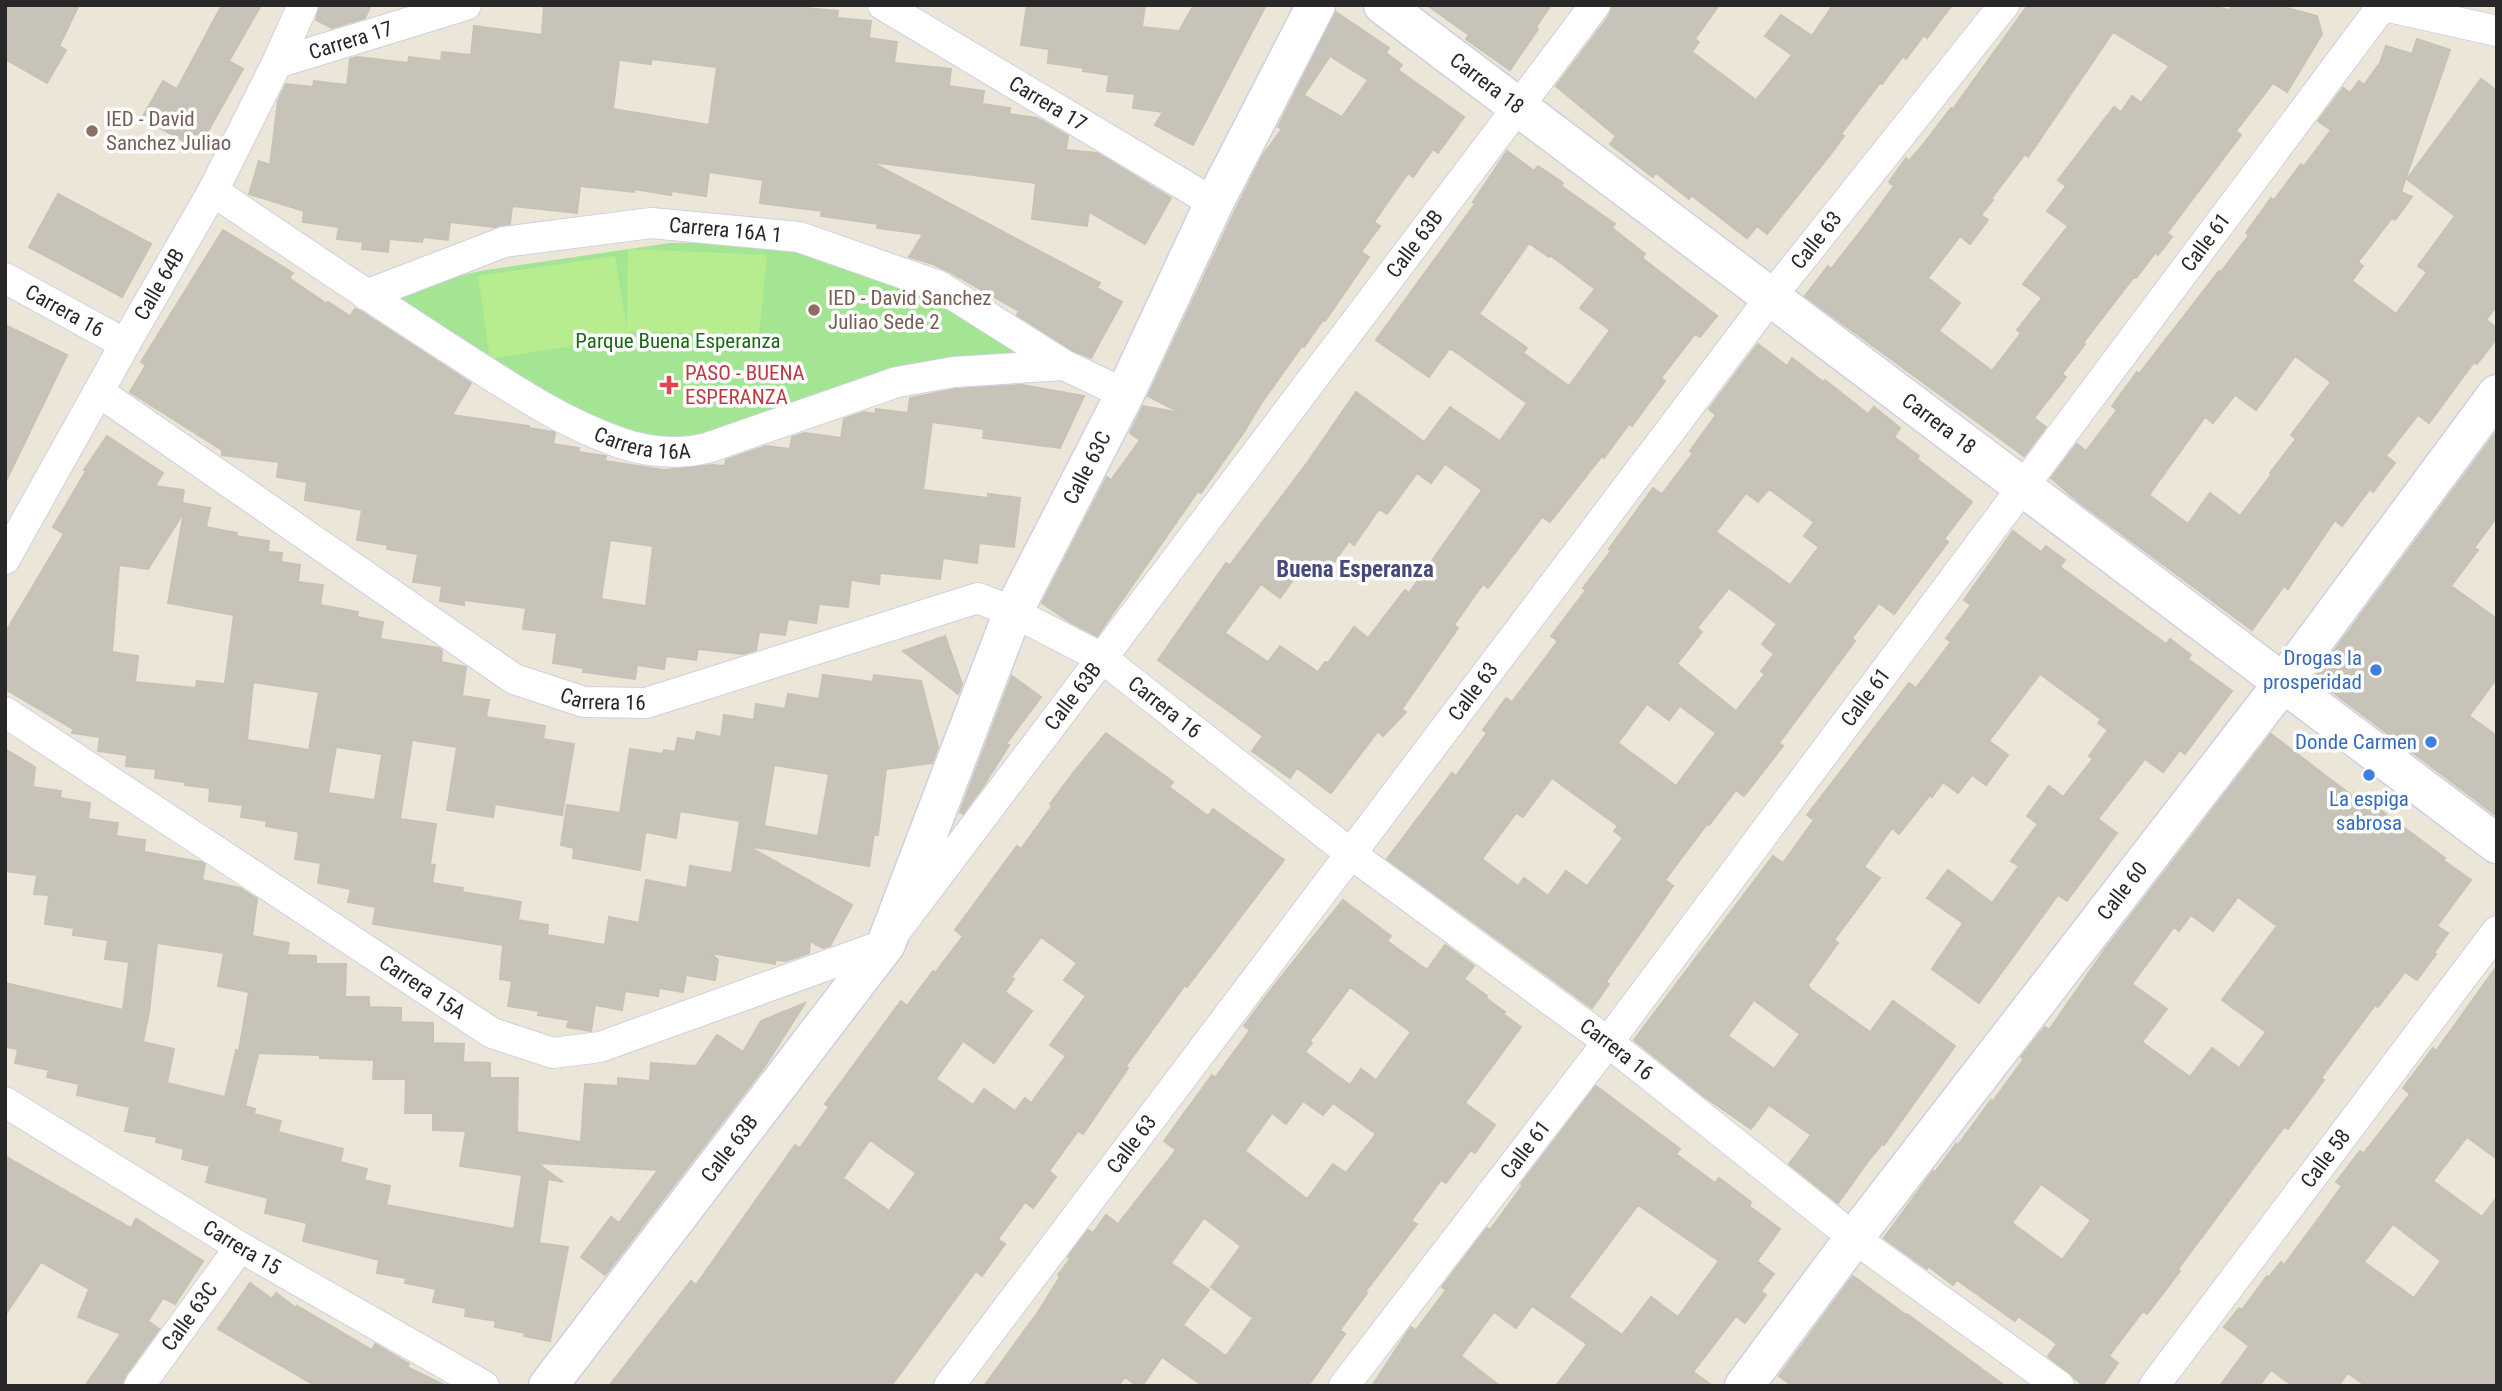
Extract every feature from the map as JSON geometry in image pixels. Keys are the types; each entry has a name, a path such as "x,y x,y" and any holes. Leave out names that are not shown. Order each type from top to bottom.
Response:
{"street":[{"name":"Calle 64B","path":"5,559 213,191 303,5"},
{"name":"Carrera 17","path":"277,63 466,5"},
{"name":"Carrera 17","path":"883,5 1214,203"},
{"name":"Calle 63C","path":"886,944 1013,612 1125,394 1214,203 1316,5"},
{"name":"Carrera 18","path":"1383,5 2497,844"},
{"name":"Calle 63B","path":"548,1386 886,944 1595,5"},
{"name":"Calle 63","path":"949,1386 1771,297 2004,5"},
{"path":"2382,6 2497,31"},
{"name":"Calle 61","path":"1345,1386 1608,1042 2382,6"},
{"name":"Carrera 16A","path":"213,191 366,295 537,405 620,443 660,452 687,452 706,448 897,382 954,372 1064,365 1125,394"},
{"name":"Carrera 16A 1","path":"366,295 504,242 651,223 799,237 939,286 1064,365"},
{"name":"Carrera 16","path":"5,278 125,344"},
{"name":"Carrera 16","path":"99,392 514,679 584,702 646,703 978,598 1013,612 1102,658 1351,854 1608,1042 1854,1238 2059,1386"},
{"name":"Calle 60","path":"1744,1386 1854,1238 2283,683 2497,394"},
{"name":"Carrera 15A","path":"5,712 492,1032 553,1053 600,1047 886,944"},
{"name":"Calle 58","path":"2154,1386 2497,931"},
{"name":"Carrera 15","path":"5,1102 240,1247 484,1386"},
{"name":"Calle 63C","path":"139,1386 240,1247"}],"green space":[{"name":"Parque Buena Esperanza","path":"670,243 776,243 892,272 1028,356 708,437 664,440 621,431 534,396 382,294 480,271"},
{"path":"628,249 767,255 759,334 628,332 628,337 490,359 478,276 615,256 627,328"}],"building":[{"path":"5,5 79,5 59,46 66,50 47,83 5,59"},
{"path":"222,5 261,5 229,61 243,69 198,149 142,118 163,81 177,89"},
{"path":"320,5 371,5 365,18 332,28 316,20"},
{"path":"544,5 806,5 806,8 838,11 837,18 871,21 869,38 897,42 894,63 951,69 949,86 984,91 982,104 1010,108 1009,114 1037,118 1068,136 1066,150 1097,153 1171,198 1145,244 1089,212 1087,226 1032,219 1036,183 871,162 1100,283 1097,288 1122,302 1091,358 1072,350 1017,315 1019,311 948,271 909,257 923,234 821,216 822,211 760,203 763,180 709,172 706,196 672,191 671,195 634,189 634,192 580,186 577,213 512,206 510,224 494,227 450,222 448,240 423,237 422,242 389,239 388,252 362,249 363,242 337,239 339,227 303,222 304,211 249,194 259,161 270,165 278,101 286,84 313,87 314,81 347,85 350,59 357,57 408,63 409,57 441,61 442,52 471,55 474,26 542,35","holes":["651,59 717,67 709,125 613,109 619,60 651,64"]},
{"path":"1027,5 1145,5 1142,27 1179,31 1194,5 1266,5 1193,145 1155,125 1163,112 1133,108 1135,94 1107,91 1109,75 1048,63 1049,49 1021,45"},
{"path":"1427,5 1551,5 1510,70 1466,39 1469,35"},
{"path":"1613,5 1719,5 1695,39 1699,42 1692,52 1756,100 1792,55 1765,36 1781,15 1812,36 1833,5 1952,5 1927,38 1924,35 1906,59 1903,56 1882,84 1880,83 1841,134 1844,136 1830,155 1767,234 1757,226 1747,238 1691,195 1689,199 1656,173 1653,177 1610,144 1616,136 1556,86 1609,16"},
{"path":"2028,5 2207,5 2230,10 2232,5 2276,5 2317,16 2322,34 2287,92 2273,83 2236,131 2241,135 2167,233 2172,237 2158,255 2155,253 2136,278 2134,277 2083,343 2085,344 2062,374 2066,377 2034,418 2046,427 2024,456 1805,296 1828,266 1831,269 1867,223 1894,186 1889,182 1906,158 1909,161 1951,108 1953,109","holes":["2113,32 2169,66 2141,103 2132,96 2121,112 2114,107 2058,180 2066,186 2047,211 2068,226 2023,284 2042,298 2017,330 2021,333 1992,371 1939,331 1960,303 1928,278 1960,236 1970,244 1988,220 1981,215 1993,200 1991,199 2025,154 2028,157"]},
{"path":"1336,12 1389,48 1386,53 1402,65 1398,70 1464,117 1438,153 1433,149 1413,177 1408,173 1374,222 1380,226 1361,252 1369,257 1325,321 1323,320 1304,347 1302,346 1201,493 1198,491 1097,636 1042,603 1107,477 1111,480 1140,440 1130,433 1143,406 1181,413 1148,396 1263,155 1282,129 1278,127 1296,91","holes":["1330,56 1368,80 1342,117 1296,91 1304,95"]},
{"path":"2417,39 2450,50 2401,192 2412,197 2358,262 2363,266 2352,281 2396,314 2427,272 2418,266 2455,216 2407,179 2481,79 2497,91 2497,305 2486,320 2497,328 2497,338 2477,364 2474,362 2429,423 2418,415 2386,456 2395,463 2373,492 2370,489 2342,526 2335,520 2288,589 2284,586 2252,630 2079,502 2051,478 2077,444 2086,451 2117,410 2112,406 2137,372 2139,374 2219,271 2221,272 2249,235 2246,233 2271,198 2274,200 2301,164 2304,166 2331,130 2318,121 2343,88 2350,93 2359,81 2364,85 2380,63 2386,46 2412,54","holes":["2295,356 2331,382 2291,435 2296,439 2240,516 2210,493 2188,524 2149,495 2205,417 2213,423 2235,395 2256,410"]},
{"path":"1507,151 1534,171 1538,166 1563,183 1561,186 1615,224 1612,228 1645,254 1642,258 1717,316 1700,337 1695,334 1661,378 1665,381 1632,426 1629,424 1550,522 1542,517 1488,588 1483,584 1454,625 1458,628 1402,709 1406,712 1383,736 1378,731 1331,793 1297,768 1290,778 1252,751 1263,736 1158,660 1226,563 1230,565 1307,463 1356,392 1424,442 1450,407 1500,441 1527,403 1453,350 1449,349 1429,377 1376,340 1475,204 1473,202","holes":["1529,243 1549,257 1550,255 1595,289 1580,308 1610,330 1569,386 1523,353 1527,348 1479,314","1445,464 1482,490 1409,593 1405,590 1368,638 1354,627 1328,663 1325,662 1318,672 1280,646 1268,662 1225,633 1261,584 1280,598 1306,562 1325,575 1349,541 1354,545 1379,509 1387,514 1417,473 1431,483"]},
{"path":"58,194 151,244 122,297 29,247"},
{"path":"223,230 293,273 289,278 327,304 328,302 350,316 355,309 360,311 471,383 452,415 553,432 553,444 579,448 578,452 606,456 605,461 664,470 725,466 726,460 766,446 790,449 792,437 805,433 841,438 844,419 864,412 875,414 876,409 908,413 910,398 956,389 1022,385 1084,396 1060,448 983,438 984,429 932,422 923,490 988,498 988,494 1020,498 1014,547 979,543 977,563 943,558 940,579 880,573 879,584 851,580 848,607 819,604 816,623 788,619 785,635 759,632 756,650 743,654 698,649 696,660 666,656 664,669 637,665 635,679 583,672 584,668 553,663 557,633 523,629 526,608 464,600 464,605 440,601 442,586 413,582 418,554 357,540 362,510 305,500 307,482 277,477 279,462 222,455 222,450 130,392 146,365 141,362","holes":["610,540 653,546 646,606 601,599"]},
{"path":"5,325 67,355 5,483"},
{"path":"1758,344 1787,366 1792,358 1868,414 1874,407 1900,428 1894,437 1919,456 1917,459 1972,502 1944,539 1948,542 1894,614 1879,603 1852,638 1855,641 1779,743 1783,746 1744,796 1736,790 1709,825 1707,824 1665,880 1673,886 1606,982 1609,984 1592,1008 1387,859 1452,773 1456,776 1487,733 1483,730 1506,698 1512,702 1558,641 1551,636 1586,590 1583,588 1653,488 1662,494 1693,453 1690,451 1716,415 1709,409","holes":["1769,489 1814,522 1804,536 1819,547 1790,585 1716,532 1746,493 1758,502","1729,588 1777,624 1762,644 1774,654 1761,671 1765,674 1736,711 1677,664 1702,632 1697,628","1647,704 1669,720 1680,706 1716,733 1676,786 1618,743","1552,778 1618,826 1614,831 1623,838 1587,886 1566,871 1548,896 1524,878 1518,886 1482,859 1516,813 1523,817"]},
{"path":"2497,431 2497,517 2474,548 2478,550 2451,586 2497,619 2497,678 2469,716 2497,736 2497,816 2314,678"},
{"path":"107,436 163,473 155,486 184,490 182,503 210,508 206,527 237,533 236,536 269,541 268,552 282,553 281,562 300,565 298,582 323,585 320,605 358,612 357,617 383,622 380,639 439,648 442,651 441,662 466,667 462,696 489,700 486,717 545,726 543,739 574,744 562,815 495,804 493,817 447,810 457,747 412,740 400,819 436,824 430,864 435,865 432,883 463,888 462,892 521,902 518,920 548,925 547,935 605,945 609,917 639,923 646,880 687,888 690,866 732,873 740,821 680,811 676,838 647,832 645,834 640,870 573,858 574,848 561,845 567,805 620,813 630,749 663,754 664,750 675,752 678,738 695,741 697,732 721,737 724,715 754,720 756,704 785,709 788,694 819,699 823,675 873,682 874,675 921,681 938,747 932,763 886,769 878,835 874,834 869,866 748,846 852,905 830,946 823,948 810,941 809,953 786,961 775,960 775,964 710,953 718,960 715,980 686,975 683,992 659,988 658,996 625,991 622,1010 595,1005 591,1031 567,1027 569,1020 508,1006 512,981 500,979 503,945 373,924 376,907 348,902 351,889 318,883 321,863 295,859 299,832 266,826 267,821 241,817 243,805 209,801 210,788 155,778 156,769 126,766 127,755 98,751 100,737 72,733 73,729 5,689 5,633 64,534 53,527 86,471 84,470","holes":["184,512 168,603 234,615 225,684 197,681 196,688 135,682 138,656 112,652 119,565 148,569","253,682 319,692 309,750 247,740","336,747 382,754 375,800 328,793","774,765 829,774 818,836 764,826"]},
{"path":"2013,531 2041,552 2046,546 2065,560 2060,567 2166,644 2170,639 2191,655 2188,659 2232,691 2185,754 2180,750 2163,772 2145,759 2098,819 2117,833 2067,901 2058,895 1979,1003 1932,969 1963,923 1927,898 1948,870 1992,903 2019,866 2011,861 2038,824 2027,816 2049,786 2063,797 2093,759 2089,756 2108,730 2098,723 2101,719 2040,674 1989,741 2008,755 1986,785 1972,775 1958,793 1943,782 1899,834 1892,828 1864,867 1880,878 1834,940 1838,943 1808,985 1870,1032 1893,1001 1955,1046 1884,1145 1882,1144 1869,1160 1838,1203 1789,1164 1811,1135 1769,1105 1751,1129 1705,1097 1634,1040 1773,856 1783,863 1814,820 1807,815 1909,683 1916,688 1951,642 1946,638 1971,605 1964,600","holes":["1754,1000 1800,1034 1774,1069 1728,1036"]},
{"path":"945,636 962,684 958,694 903,651"},
{"path":"1012,676 1041,697 1006,744 1009,745 963,814 960,812"},
{"path":"1106,733 1173,782 1169,787 1208,816 1213,809 1284,860 1187,987 1185,985 1126,1066 1128,1068 1083,1134 1078,1131 1049,1171 1056,1177 1033,1208 1025,1202 998,1239 1005,1244 982,1276 976,1271 891,1386 609,1386 691,1281 696,1285 795,1145 800,1148 829,1107 825,1104 901,1001 907,1006 933,971 935,973 963,936 955,930 1017,846 1021,849 1073,773","holes":["1041,937 1077,963 1064,980 1086,996 1050,1045 1066,1056 1031,1103 1025,1098 1015,1111 984,1089 973,1105 936,1079 963,1041 994,1063 1032,1011 1005,992 1014,979 1011,977","870,1140 916,1173 889,1211 843,1178"]},
{"path":"2271,734 2368,808 2371,803 2471,880 2437,926 2448,933 2417,980 2405,972 2378,1007 2375,1005 2321,1078 2324,1080 2288,1129 2284,1127 2178,1269 2180,1271 2147,1314 2143,1311 2109,1356 2118,1363 2102,1386 2084,1386 2048,1356 2057,1344 2018,1316 2015,1321 1957,1280 1953,1285 1884,1238 1933,1171 1935,1172 1956,1144 1958,1145 1991,1100 1993,1101 2024,1059 2021,1057 2045,1027 2049,1030 2106,948","holes":["2238,897 2277,926 2222,1000 2266,1032 2239,1068 2212,1048 2190,1077 2142,1042 2167,1009 2132,984 2174,927 2179,931 2191,915 2213,931","2041,1184 2091,1220 2062,1260 2012,1223"]},
{"path":"5,749 35,767 33,787 61,791 60,798 90,803 88,819 118,823 116,836 145,840 144,852 201,862 205,864 202,880 240,888 257,899 252,936 289,943 287,955 316,956 316,964 346,964 345,997 369,997 369,1007 401,1008 401,1022 433,1023 433,1043 464,1044 463,1062 490,1063 490,1078 518,1078 517,1132 581,1142 585,1084 618,1086 618,1078 650,1081 651,1063 696,1066 717,1035 743,1052 761,1021 805,1003 765,1066 605,1275 581,1257 611,1217 619,1223 658,1170 537,1163 563,1182 548,1179 539,1243 568,1247 550,1341 495,1327 496,1321 465,1316 466,1308 433,1302 436,1289 405,1283 406,1278 377,1273 379,1260 303,1241 307,1223 265,1213 268,1198 206,1182 210,1166 182,1159 184,1149 156,1142 157,1137 125,1131 130,1107 77,1095 79,1084 47,1077 49,1070 15,1063 18,1049 5,1047 5,983 123,1010 129,962 105,959 108,940 73,935 74,928 45,924 49,895 34,894 37,875 5,871","holes":["157,943 224,953 218,986 249,992 239,1051 236,1050 225,1097 167,1083 174,1049 143,1042","250,1053 374,1060 373,1079 406,1079 405,1113 433,1113 433,1130 466,1131 460,1166 522,1175 514,1229 386,1205 390,1186 364,1180 367,1169 340,1162 343,1149 278,1132 281,1121 254,1114 255,1109 245,1106 258,1055"]},
{"path":"1343,900 1391,936 1387,941 1427,970 1445,945 1474,966 1464,979 1521,1027 1465,1103 1495,1125 1475,1153 1471,1150 1446,1183 1441,1180 1411,1221 1417,1224 1365,1292 1367,1293 1340,1330 1345,1334 1308,1386 1203,1386 1162,1357 1142,1386 1137,1386 1125,1377 1118,1386 984,1386 1038,1312 1070,1259 1068,1257 1088,1230 1093,1233 1106,1215 1118,1224 1176,1150 1164,1141 1212,1075 1215,1078 1250,1030 1244,1026","holes":["1350,987 1411,1032 1376,1080 1361,1069 1350,1085 1305,1052 1312,1043 1310,1041","1303,1101 1323,1115 1333,1103 1376,1134 1346,1173 1333,1164 1307,1199 1245,1151 1272,1113 1286,1124","1204,1218 1241,1246 1211,1287 1253,1318 1226,1356 1183,1325 1209,1290 1171,1263"]},
{"path":"2497,966 2497,1159 2467,1137 2433,1181 2482,1217 2497,1197 2497,1386 2366,1386 2348,1373 2338,1386 2293,1386 2271,1370 2259,1386 2220,1386 2249,1346 2224,1327 2239,1308 2242,1310 2267,1276 2269,1277 2281,1262 2284,1265 2342,1186 2336,1182 2360,1151 2363,1154 2410,1094 2403,1088 2433,1048 2436,1051","holes":["2393,1224 2441,1261 2414,1298 2364,1262"]},
{"path":"1596,1086 1680,1149 1676,1154 1715,1183 1719,1178 1751,1202 1749,1206 1780,1229 1757,1261 1774,1274 1761,1291 1766,1295 1745,1323 1736,1316 1693,1372 1713,1386 1556,1386 1587,1344 1532,1306 1516,1328 1494,1312 1461,1356 1500,1386 1372,1386 1411,1327 1416,1330 1446,1290 1442,1287 1487,1228 1490,1230 1523,1185 1521,1184","holes":["1638,1205 1719,1261 1678,1317 1651,1297 1622,1335 1569,1297"]},
{"path":"5,1156 131,1228 136,1219 203,1261 175,1304 163,1298 148,1321 159,1329 125,1376 122,1386 85,1386 121,1334 78,1317 89,1289 41,1262 5,1315"},
{"path":"1853,1276 2005,1386 1793,1386 1779,1376"},
{"path":"250,1283 272,1299 276,1293 296,1308 297,1306 372,1350 375,1344 409,1364 407,1367 446,1386 316,1386 218,1329"}],"place":[{"name":"IED - David Sanchez Juliao","path":"92,131"},
{"name":"IED - David Sanchez Juliao Sede 2","path":"814,310"},
{"name":"PASO - BUENA ESPERANZA","path":"669,385"},
{"name":"Drogas la prosperidad","path":"2376,670"},
{"name":"Donde Carmen","path":"2431,742"},
{"name":"La espiga sabrosa","path":"2369,775"}],"district":[{"name":"Buena Esperanza","path":"1355,569"}]}
